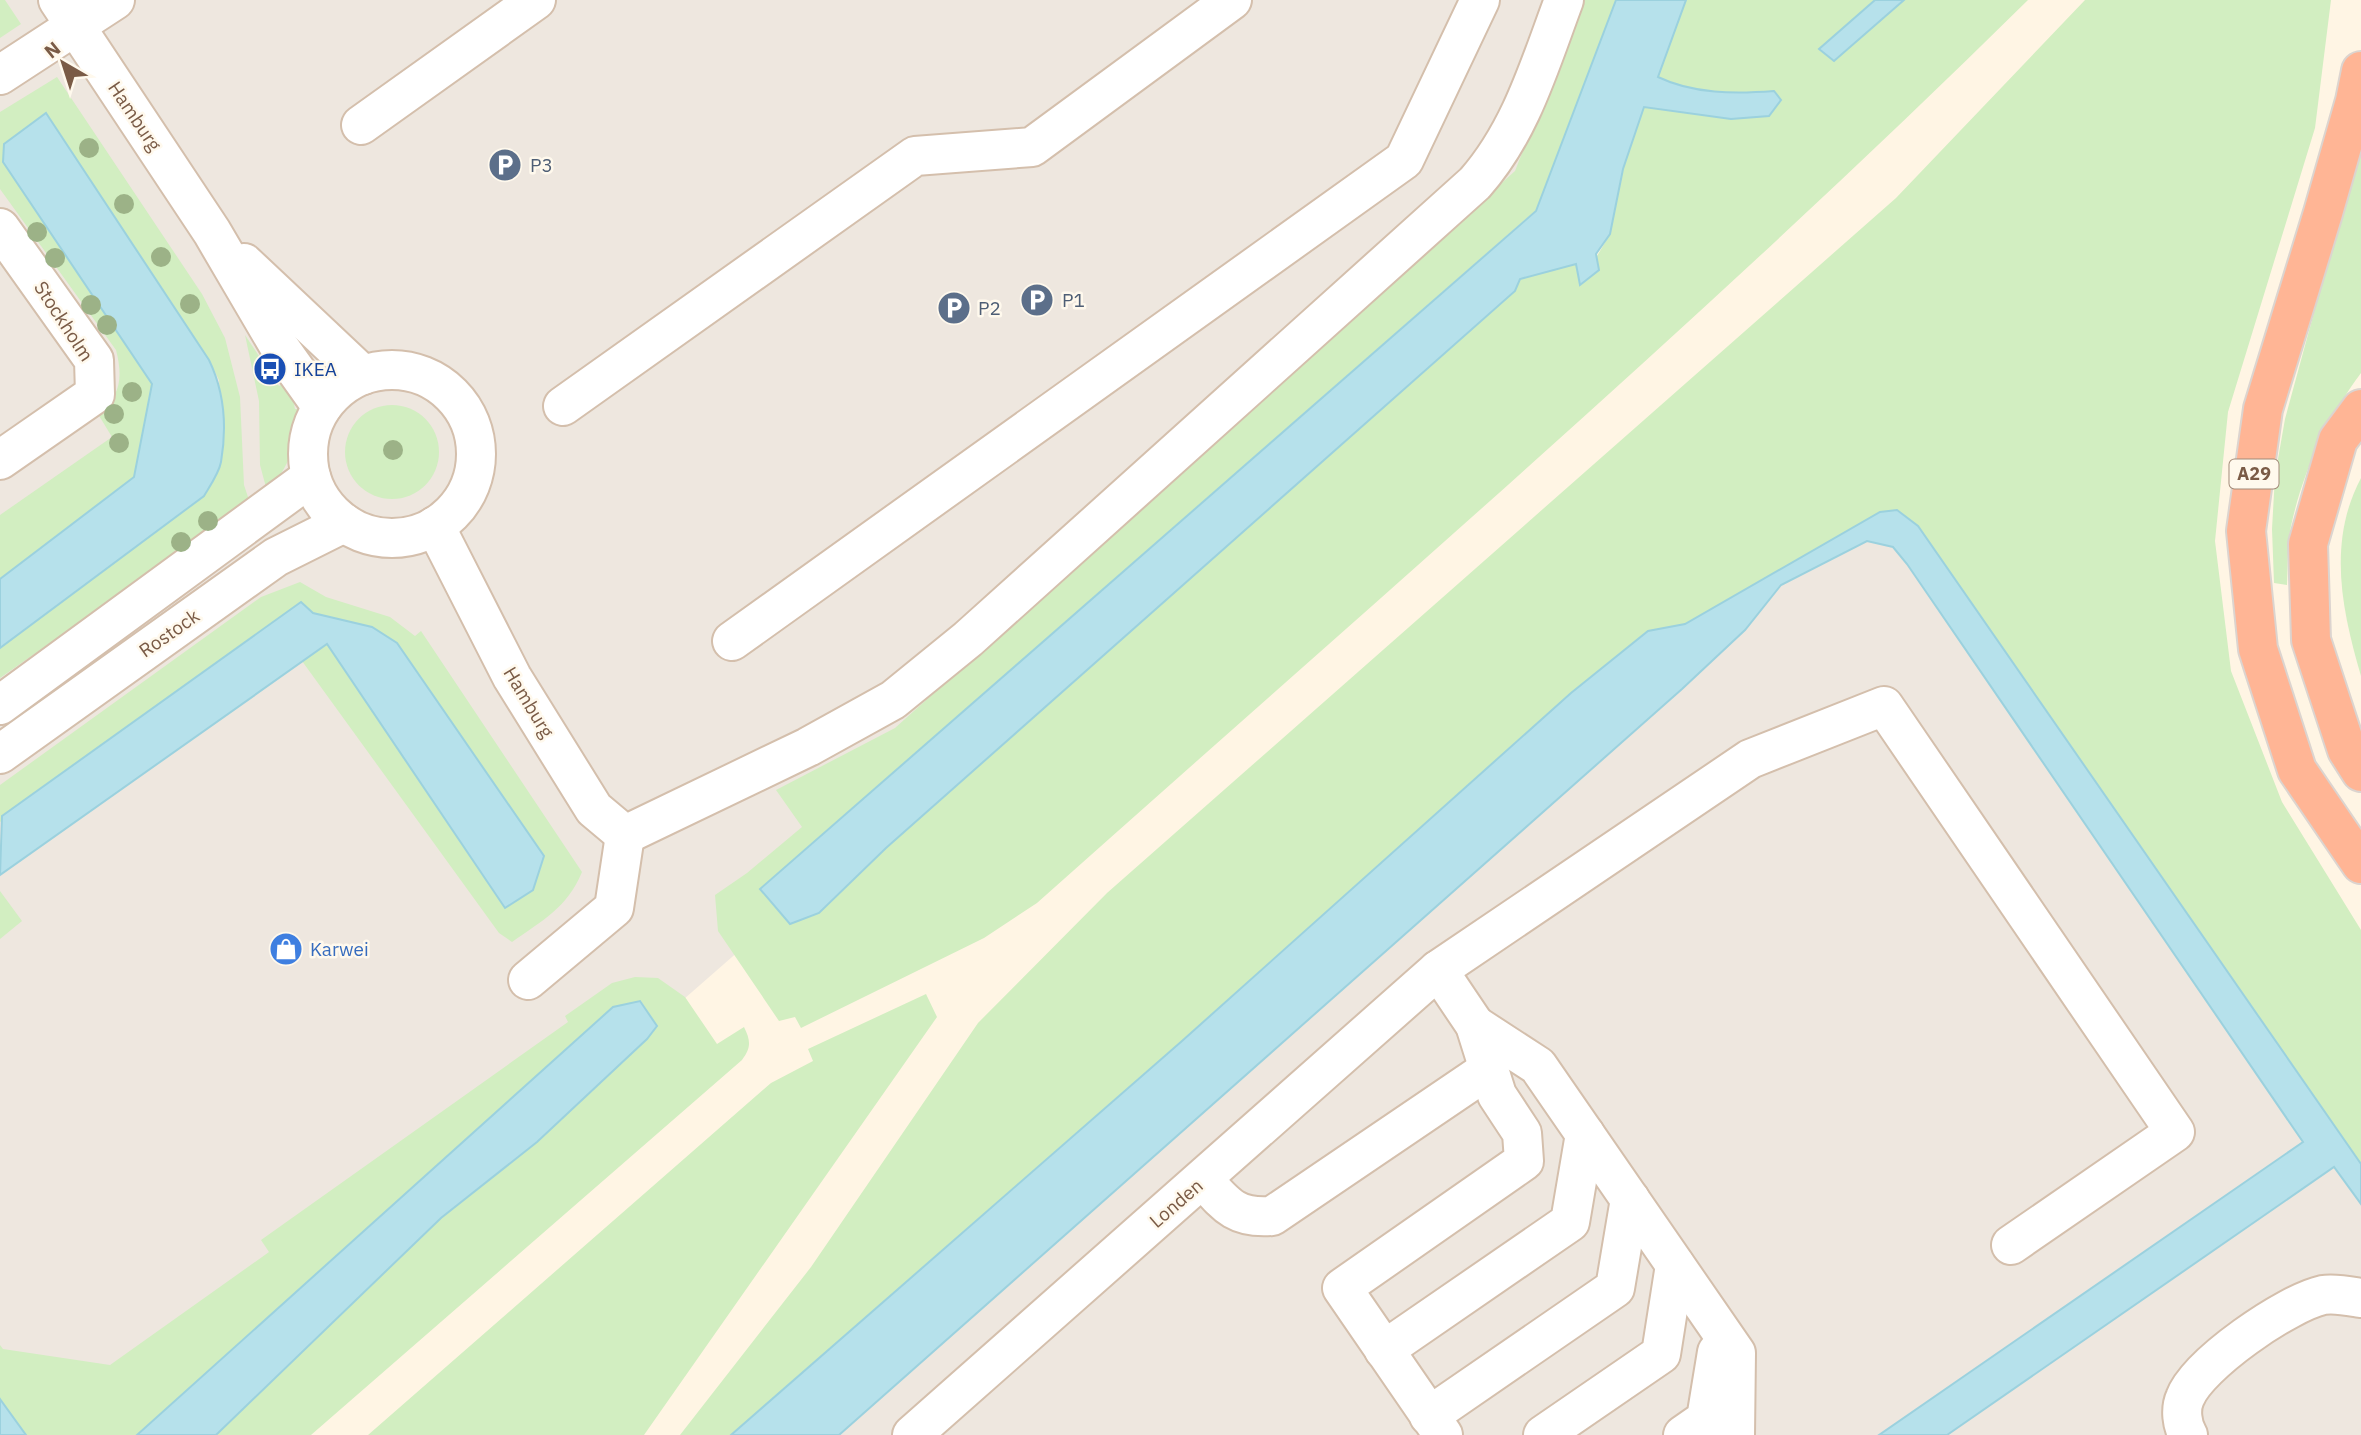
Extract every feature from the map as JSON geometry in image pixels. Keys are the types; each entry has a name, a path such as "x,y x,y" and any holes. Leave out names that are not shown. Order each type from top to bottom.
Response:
{"highway":[{"name":"A29","path":"2361,71 2330,188 2263,409 2246,531 2258,649 2297,770 2361,864"},
{"path":"2361,409 2338,440 2308,544 2311,640 2347,750 2361,772"}],"street":[{"path":"0,75 67,14 116,0"},
{"path":"361,124 536,0"},
{"path":"563,406 915,156 1032,147 1232,0"},
{"path":"732,641 1404,160 1480,0"},
{"path":"528,980 614,908 641,828 808,747 893,700 968,639 1038,572 1475,183 1496,159 1515,127 1564,0"},
{"name":"Hamburg","path":"67,14 212,232 280,348 322,407"},
{"name":"Stockholm","path":"0,228 94,360 95,394 0,460"},
{"name":"Hamburg","path":"212,232 363,375"},
{"path":"390,369 430,378 452,394 468,417 476,444 474,472 464,497 435,526 413,536 388,538 365,533 344,523 323,503 311,477 309,441 322,407 340,387 363,375 390,369"},
{"name":"Rostock","path":"0,705 311,477"},
{"name":"Rostock","path":"0,754 276,557 344,523"},
{"name":"Hamburg","path":"435,526 512,677 594,809 641,828"},
{"name":"Londen","path":"912,1435 1438,970 1750,759 1884,706 2175,1132 2011,1245"},
{"path":"1438,970 1475,1025 1497,1095 1522,1133 1524,1161 1342,1288 1436,1425 1615,1288 1630,1199"},
{"path":"1475,1025 1538,1066 1735,1353 1735,1435"},
{"path":"1203,1179 1229,1208 1253,1217 1272,1216 1489,1069"},
{"path":"1384,1350 1570,1222 1585,1134"},
{"path":"1543,1435 1661,1354 1675,1265"},
{"path":"2188,1435 2182,1414 2185,1399 2203,1373 2228,1352 2304,1303 2324,1295 2361,1298"},
{"path":"1683,1435 1706,1419 1720,1331"}],"shaded area":[{"path":"0,0 1656,0 1576,218 186,1435 53,1435 0,1367"},
{"path":"1876,486 2361,1178 2361,1435 801,1435"}],"green space":[{"path":"0,0 5,0 21,24 0,38"},
{"path":"1582,0 1616,0 1536,210 761,888 790,924 819,913 886,848 1515,291 1520,279 1576,264 1580,285 1610,234 1623,169 1644,107 1731,119 1774,91 1714,92 1685,87 1657,77 1686,0 2028,0 1786,232 1539,458 1037,903 984,938 801,1028 795,1017 779,1021 718,931 715,895 747,873 802,827 776,790 895,728 1515,171"},
{"path":"2085,0 2331,0 2315,128 2228,412 2215,541 2231,671 2282,802 2361,930 2361,1164 1897,510 1685,624 1648,631 1571,693 1182,1041 731,1435 680,1435 811,1267 978,1023 1107,893 1896,198"},
{"path":"57,77 202,294 225,338 240,397 244,485 250,503 0,678 0,648 204,496 221,464 223,435 219,380 209,360 46,114 3,162 152,384 134,477 0,581 0,515 112,437 98,414 116,393 119,377 116,350 0,189 0,112"},
{"path":"2361,140 2361,373 2328,426 2302,485 2290,533 2287,585 2274,583 2272,529 2275,476 2285,419"},
{"path":"245,335 279,386 289,379 295,409 300,409 297,432 287,463 267,491 260,465 259,401"},
{"path":"392,405 410,409 425,419 435,434 439,452 435,470 425,485 410,495 392,499 374,495 359,485 349,470 345,452 349,434 359,419 374,409"},
{"path":"2361,478 2361,676 2348,627 2341,577 2341,552 2350,502"},
{"path":"300,582 326,597 390,617 415,636 421,631 582,872 561,904 544,920 512,942 499,933 302,661 327,643 505,907 372,627 313,613 0,822 0,785 261,597"},
{"path":"0,891 22,921 0,939"},
{"path":"635,977 658,978 685,997 717,1044 744,1027 749,1044 742,1060 311,1435 216,1435 441,1218 537,1142 647,1039 657,1026 641,1001 613,1007 137,1435 26,1435 0,1399 0,1345 3,1349 110,1365 269,1252 261,1240 568,1022 565,1016 612,983"},
{"path":"926,994 937,1017 644,1435 368,1435 771,1083 813,1061 808,1049"}],"water":[{"path":"1616,0 1686,0 1658,77 1685,87 1714,92 1774,91 1781,100 1769,116 1731,119 1644,107 1623,169 1610,234 1596,254 1599,270 1580,285 1576,264 1520,279 1515,291 886,848 819,913 790,924 760,889 1536,211"},
{"path":"1875,0 1904,0 1834,61 1819,49"},
{"path":"46,113 209,360 221,397 223,449 218,471 204,496 0,648 0,579 134,477 152,384 3,162 4,144"},
{"path":"1897,510 1918,526 2361,1164 2361,1204 2334,1167 1947,1435 1879,1435 2303,1142 1907,564 1893,547 1867,541 1781,585 1745,630 1682,689 839,1435 731,1435 1182,1041 1571,693 1648,631 1685,624 1880,512"},
{"path":"301,602 313,613 372,627 397,643 544,856 533,890 505,908 327,644 0,875 2,816"},
{"path":"640,1001 657,1026 647,1039 537,1142 441,1218 216,1435 137,1435 613,1007"},
{"path":"0,1399 26,1435 0,1435"}],"place":[{"name":"P3","path":"505,165"},
{"name":"P1","path":"1037,300"},
{"name":"P2","path":"954,308"},
{"name":"IKEA","path":"270,369"},
{"name":"Karwei","path":"286,949"}]}
